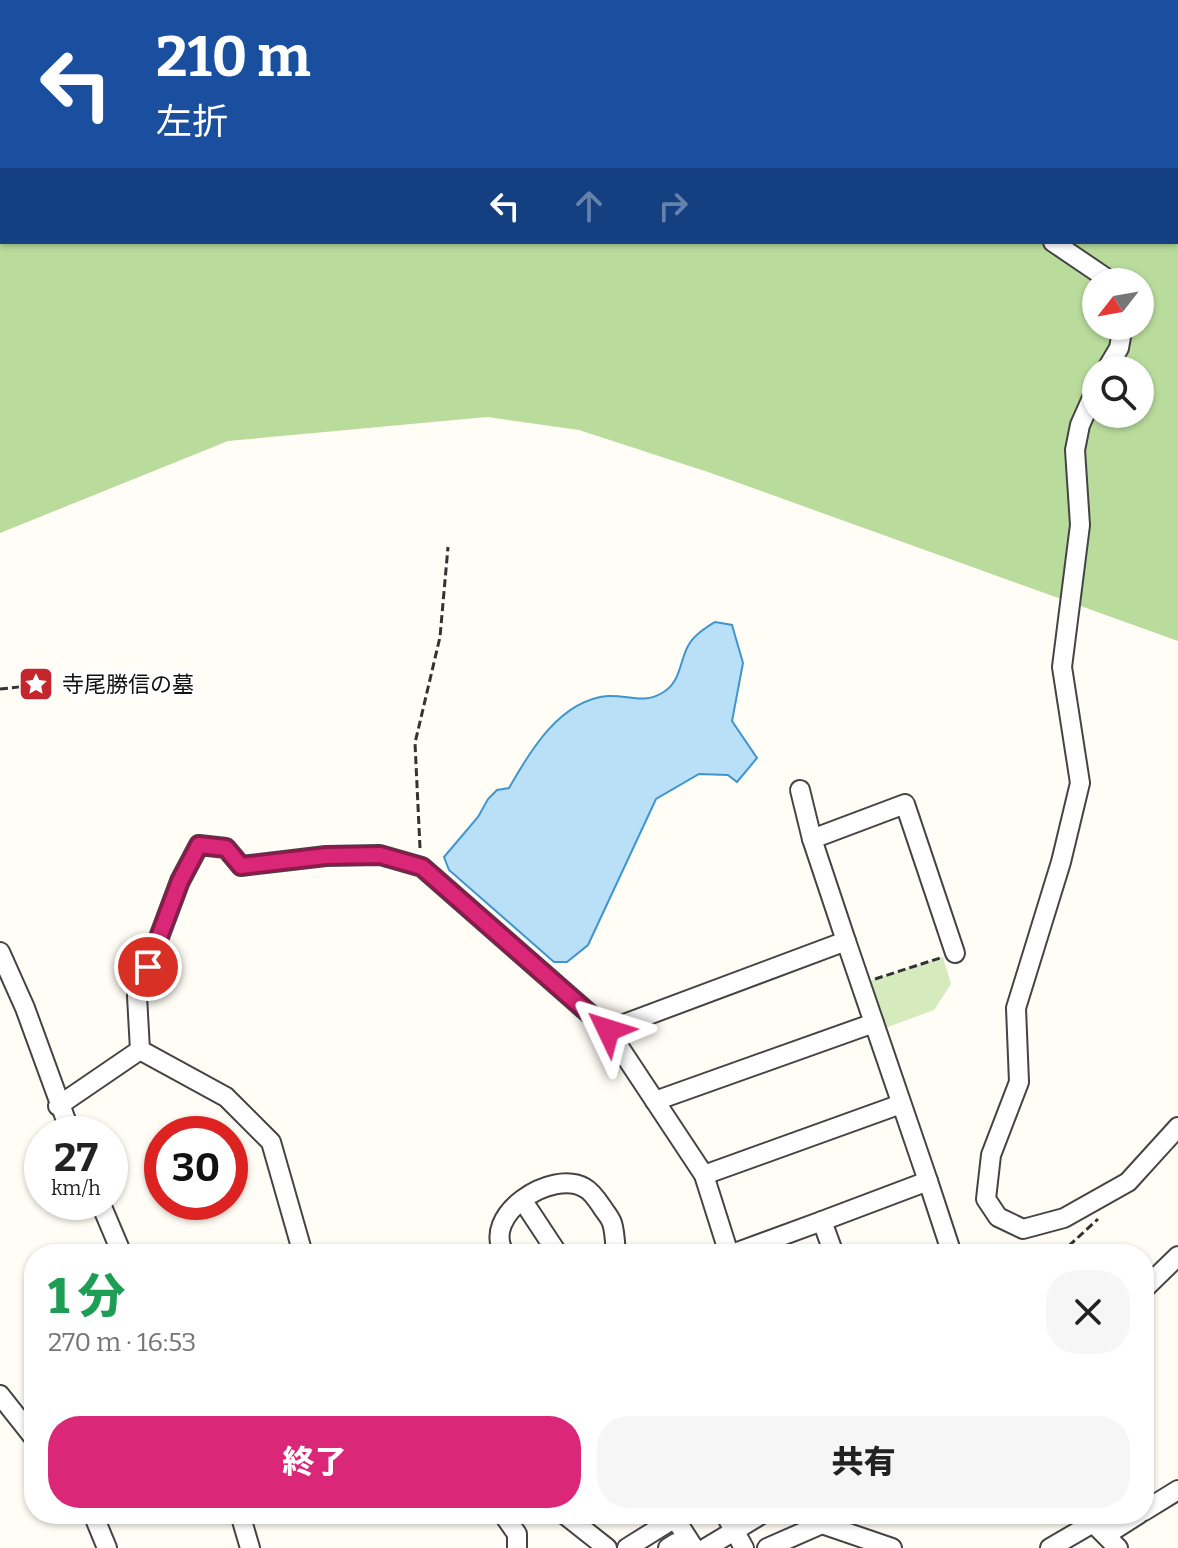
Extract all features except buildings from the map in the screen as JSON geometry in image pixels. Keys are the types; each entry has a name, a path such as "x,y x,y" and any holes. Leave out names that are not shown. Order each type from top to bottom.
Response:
{"street":[{"path":"1056,244 1091,268"},
{"path":"1082,420 1075,450 1080,525 1062,667 1080,783 1061,862 1016,1008 1019,1082 991,1155 986,1199 998,1217 1023,1229 1064,1218 1128,1182 1178,1127"},
{"path":"800,790 812,839 949,1244"},
{"path":"812,839 905,804 955,953"},
{"path":"140,1050 137,996 180,881 199,845 226,848 241,866 326,856 380,855 422,867 608,1030 704,1175 727,1244"},
{"path":"608,1030 846,941"},
{"path":"0,952 25,1008 63,1116"},
{"path":"655,1101 874,1023"},
{"path":"58,1106 140,1050"},
{"path":"140,1050 226,1097 271,1142 300,1244"},
{"path":"704,1175 901,1104"},
{"path":"758,1244 928,1181"},
{"path":"499,1244 501,1223 509,1211 537,1190 560,1182 585,1187 612,1221 615,1244"},
{"path":"523,1201 551,1244"},
{"path":"108,1220 118,1244"},
{"path":"822,1221 830,1244"},
{"path":"1154,1279 1178,1256"},
{"path":"0,1395 24,1425"},
{"path":"1154,1505 1178,1490"},
{"path":"97,1524 107,1548"},
{"path":"243,1524 250,1548"},
{"path":"510,1524 517,1534 517,1548"},
{"path":"577,1524 607,1548"},
{"path":"627,1548 647,1543 665,1524"},
{"path":"678,1524 694,1548"},
{"path":"731,1524 744,1548"},
{"path":"706,1548 745,1524"},
{"path":"767,1548 817,1524"},
{"path":"839,1524 892,1548"},
{"path":"1050,1548 1102,1530"},
{"path":"668,1548 676,1543 678,1548"}],"path":[{"path":"422,867 415,743 440,637 448,547"},
{"path":"0,689 28,686"},
{"path":"860,984 955,953"}],"green space":[{"path":"0,244 1178,244 1178,641 711,473 579,430 487,417 228,441 0,533"},
{"path":"943,957 951,984 934,1010 877,1031 860,984"}],"water":[{"path":"715,622 732,625 743,663 732,721 757,758 737,782 728,775 699,774 656,799 588,945 567,962 554,962 449,870 444,857 478,817 488,799 497,790 509,788 537,744 561,717 591,700 608,696 649,698 662,693 676,678 690,642"}],"place":[{"name":"寺尾勝信の墓","path":"36,684"}],"route":[{"path":"148,967 180,881 199,845 226,848 241,866 326,856 380,855 422,867 608,1030"}]}
